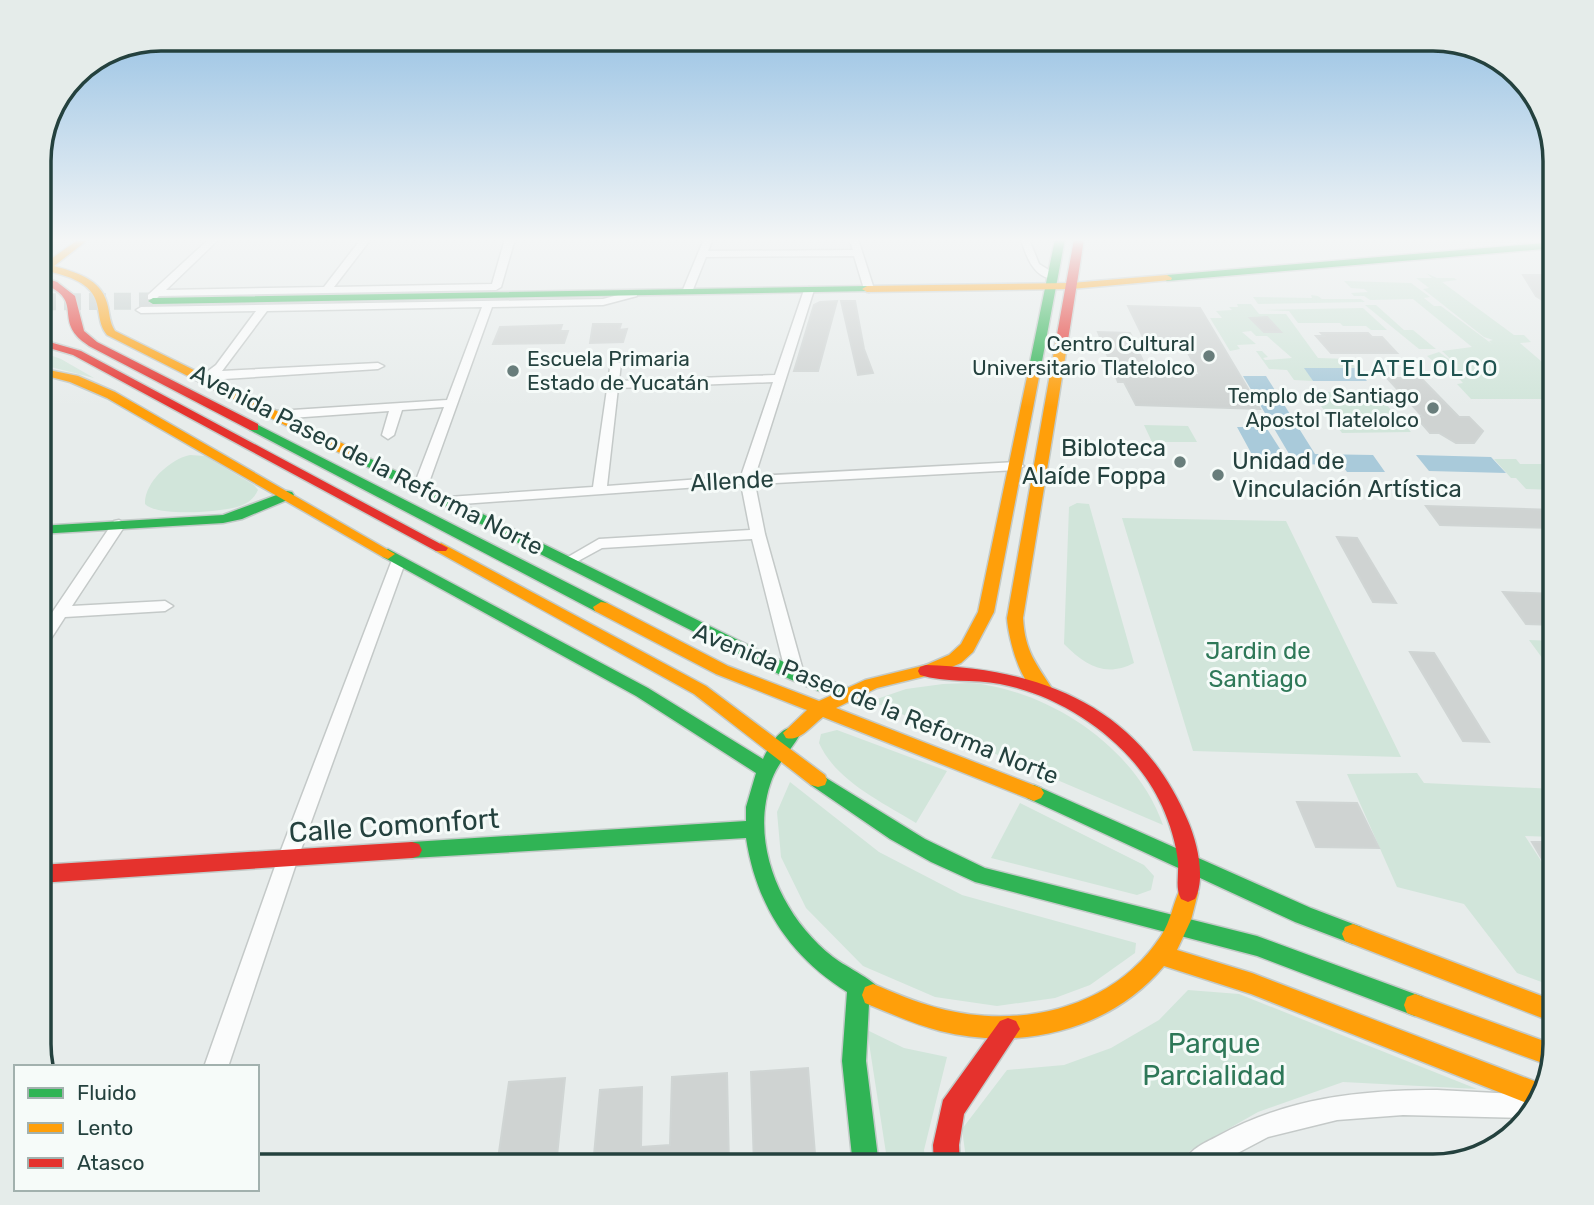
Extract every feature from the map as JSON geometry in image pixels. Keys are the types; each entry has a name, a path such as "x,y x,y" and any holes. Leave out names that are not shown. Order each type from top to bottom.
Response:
{"main road":[{"name":"Avenida Paseo de la Reforma Norte","path":"67,295 71,298 79,332 93,344 722,670 817,708 887,732 1012,783 1303,915 1543,1007"},
{"name":"Avenida Paseo de la Reforma Norte","path":"99,295 103,303 103,321 111,333 208,376 277,415 420,488 795,674 843,692"},
{"path":"150,302 559,295"},
{"path":"926,671 955,659 976,637 986,612 1049,295"},
{"path":"1044,690 1022,664 1014,640 1015,618 1070,295"},
{"name":"Avenida Paseo de la Reforma Norte","path":"51,345 77,353 372,509 688,683 868,815 941,860 982,876 1034,891 1179,924 1270,950 1542,1051"},
{"path":"51,374 74,379 111,395 399,560 642,692 766,771"},
{"path":"51,529 223,519 237,516 287,495"},
{"path":"926,671 985,674 1044,690 1082,709 1116,733 1144,762 1168,796 1182,832 1187,862 1186,895 1179,924 1160,955 1117,996 1066,1020 1008,1029 930,1020 858,990 803,944 774,901 767,890 753,829 757,796 776,750 796,726 817,708 843,692 877,679 926,671"},
{"name":"Calle Comonfort","path":"51,873 753,829"},
{"path":"1160,955 1252,984 1532,1093"},
{"path":"858,990 854,1061 865,1154"},
{"path":"946,1154 951,1109 1008,1029"}],"street":[{"path":"150,302 157,295"},
{"path":"150,302 258,295"},
{"path":"150,302 264,308 603,302 628,295"},
{"path":"795,674 758,534 747,480 807,295"},
{"path":"420,488 488,304"},
{"path":"208,376 264,308"},
{"path":"600,489 615,363"},
{"path":"208,376 378,366"},
{"path":"614,385 782,378"},
{"path":"277,415 452,403"},
{"path":"388,435 397,407"},
{"name":"Allende","path":"448,501 600,489 1017,466"},
{"path":"51,626 119,524"},
{"path":"569,561 592,547 607,543 758,534"},
{"path":"217,1065 288,858 399,560"},
{"path":"60,612 165,606"},
{"path":"1211,1154 1273,1122 1320,1110 1450,1101 1524,1105"}],"green space":[{"path":"1311,295 1322,299 1361,299 1365,302 1258,304 1253,297 1312,298"},
{"path":"1353,295 1428,295 1430,297 1424,298 1434,306 1441,306 1492,344 1489,341 1493,340 1484,337 1431,295 1460,295 1514,335 1524,335 1531,342 1520,343 1543,363 1543,399 1471,399 1457,384 1463,383 1453,372 1446,372 1427,356 1439,352 1458,366 1442,351 1472,347 1413,299 1370,300 1364,296"},
{"path":"1237,304 1251,304 1259,314 1286,314 1318,358 1349,359 1356,368 1305,368 1313,381 1294,380 1287,370 1269,369 1256,351 1262,351 1268,357 1263,358 1265,360 1292,358 1267,336 1256,336 1251,331 1242,332 1256,344 1237,345 1240,349 1230,351 1210,318 1222,318 1216,311 1232,310 1229,307 1238,307"},
{"path":"1365,305 1376,305 1404,330 1413,330 1436,349 1419,349"},
{"path":"1363,308 1387,330 1343,326 1340,323 1298,323 1289,311 1263,310"},
{"path":"51,355 61,359 94,378 51,367"},
{"path":"1310,392 1375,392 1411,432 1342,433"},
{"path":"1144,425 1188,426 1197,442 1152,442"},
{"path":"190,455 205,456 258,490 252,499 244,504 217,510 162,511 145,504 149,488 160,473 174,461"},
{"path":"1494,459 1516,459 1520,464 1543,464 1543,490 1526,489 1516,478 1511,478"},
{"path":"1077,503 1089,504 1134,663 1124,667 1096,667 1064,644 1069,507"},
{"name":"Jardin de Santiago","path":"1122,518 1286,521 1401,757 1193,751"},
{"path":"1529,640 1543,641 1543,659"},
{"path":"976,683 1010,690 1066,714 1091,731 1134,773 1151,798 1163,825 871,701 906,689"},
{"path":"837,730 947,771 916,823 861,789 837,769 819,743 821,734"},
{"path":"1417,773 1424,783 1543,788 1543,837 1525,836 1543,864 1543,983 1517,973 1464,904 1397,887 1347,774"},
{"path":"790,782 879,852 962,895 1136,943 1135,953 1090,985 1055,998 997,1006 935,997 863,966 806,908 781,857 777,812"},
{"path":"1020,803 1144,865 1154,876 1151,890 1137,895 991,858"},
{"name":"Parque Parcialidad","path":"1188,990 1239,994 1477,1089 1343,1082 1258,1112 1187,1154 965,1154 962,1129 1007,1070 1064,1065 1111,1048 1159,1020"},
{"path":"867,1030 904,1048 947,1057 924,1154 886,1154"}],"water":[{"path":"1304,368 1356,368 1367,381 1313,381"},
{"path":"1243,376 1266,376 1315,454 1373,455 1385,472 1347,472 1342,465 1295,464"},
{"path":"1237,427 1266,427 1289,463 1256,462"},
{"path":"1416,455 1491,457 1506,473 1429,471"}],"building":[{"path":"837,301 818,371 794,371 814,305"},
{"path":"841,301 855,301 864,349 873,373 858,375"},
{"name":"Centro Cultural Universitario Tlatelolco","path":"1128,306 1200,308 1260,409 1136,405 1124,382 1118,382 1098,332 1130,333 1149,374 1200,375 1181,340 1144,339"},
{"path":"1267,317 1281,332 1264,332 1250,318"},
{"path":"593,324 621,324 619,330 627,329 623,342 590,343"},
{"path":"562,325 560,331 568,331 564,343 493,344 500,327"},
{"path":"1321,333 1368,333 1372,337 1382,337 1397,353 1331,353 1316,336 1324,336"},
{"name":"Templo de Santiago Apostol Tlatelolco","path":"1387,378 1421,378 1459,417 1469,417 1483,431 1474,443 1456,443 1439,433 1430,433 1416,417 1423,417"},
{"path":"1426,506 1543,510 1543,528 1440,525"},
{"path":"1337,537 1357,538 1396,603 1373,602"},
{"path":"1503,592 1543,594 1543,625 1526,624"},
{"path":"1410,652 1434,653 1489,742 1463,741"},
{"path":"1297,802 1357,803 1379,848 1316,847"},
{"path":"1532,842 1543,842 1543,861"},
{"path":"808,1068 815,1154 754,1154 751,1072"},
{"path":"727,1073 729,1154 594,1154 600,1090 642,1087 641,1147 670,1145 672,1077"},
{"path":"565,1078 557,1154 499,1154 509,1082"}],"tunnel":[{"path":"51,302 153,301"}],"traffic: fast":[{"path":"153,301 496,295"},
{"path":"1033,377 1049,295"},
{"path":"254,427 601,607"},
{"path":"357,456 744,650 795,674 843,692"},
{"path":"51,529 223,519 237,516 287,495"},
{"path":"388,554 642,692 766,770"},
{"path":"792,733 774,755 762,780 756,807 756,835 768,889 797,937 832,970 873,995"},
{"path":"818,780 918,845 982,876 1257,946 1415,1005"},
{"path":"1034,793 1303,915 1353,934"},
{"path":"412,850 753,829"},
{"path":"858,990 854,1061 865,1154"}],"traffic: slow":[{"path":"99,295 105,323 111,333 357,456"},
{"path":"1044,690 1022,657 1015,618 1062,340"},
{"path":"51,374 74,379 111,395 388,554"},
{"path":"932,669 955,659 967,648 986,612 1033,377"},
{"path":"441,548 700,690 818,780"},
{"path":"601,607 722,670 1034,793"},
{"path":"792,733 822,708 854,691 888,679 926,671"},
{"path":"873,995 941,1020 976,1026 1012,1027 1047,1023 1081,1014 1113,998 1153,964 1176,930 1188,893"},
{"path":"1353,934 1543,1007"},
{"path":"1160,955 1252,984 1532,1093"},
{"path":"1415,1005 1542,1051"}],"traffic: jam":[{"path":"67,295 71,298 79,332 93,344 254,427"},
{"path":"1062,340 1070,295"},
{"path":"51,345 77,353 441,548"},
{"path":"926,671 977,674 1027,684 1056,695 1109,728 1133,750 1170,801 1182,830 1188,861 1188,893"},
{"path":"51,873 412,850"},
{"path":"946,1154 952,1109 1008,1029"}],"place":[{"name":"Centro Cultural Universitario Tlatelolco","path":"1209,356"},
{"name":"Escuela Primaria Estado de Yucatán","path":"513,371"},
{"name":"Templo de Santiago Apostol Tlatelolco","path":"1433,408"},
{"name":"Bibloteca Alaíde Foppa","path":"1180,462"},
{"name":"Unidad de Vinculación Artística","path":"1218,475"}],"district":[{"name":"TLATELOLCO","path":"1420,368"}]}
